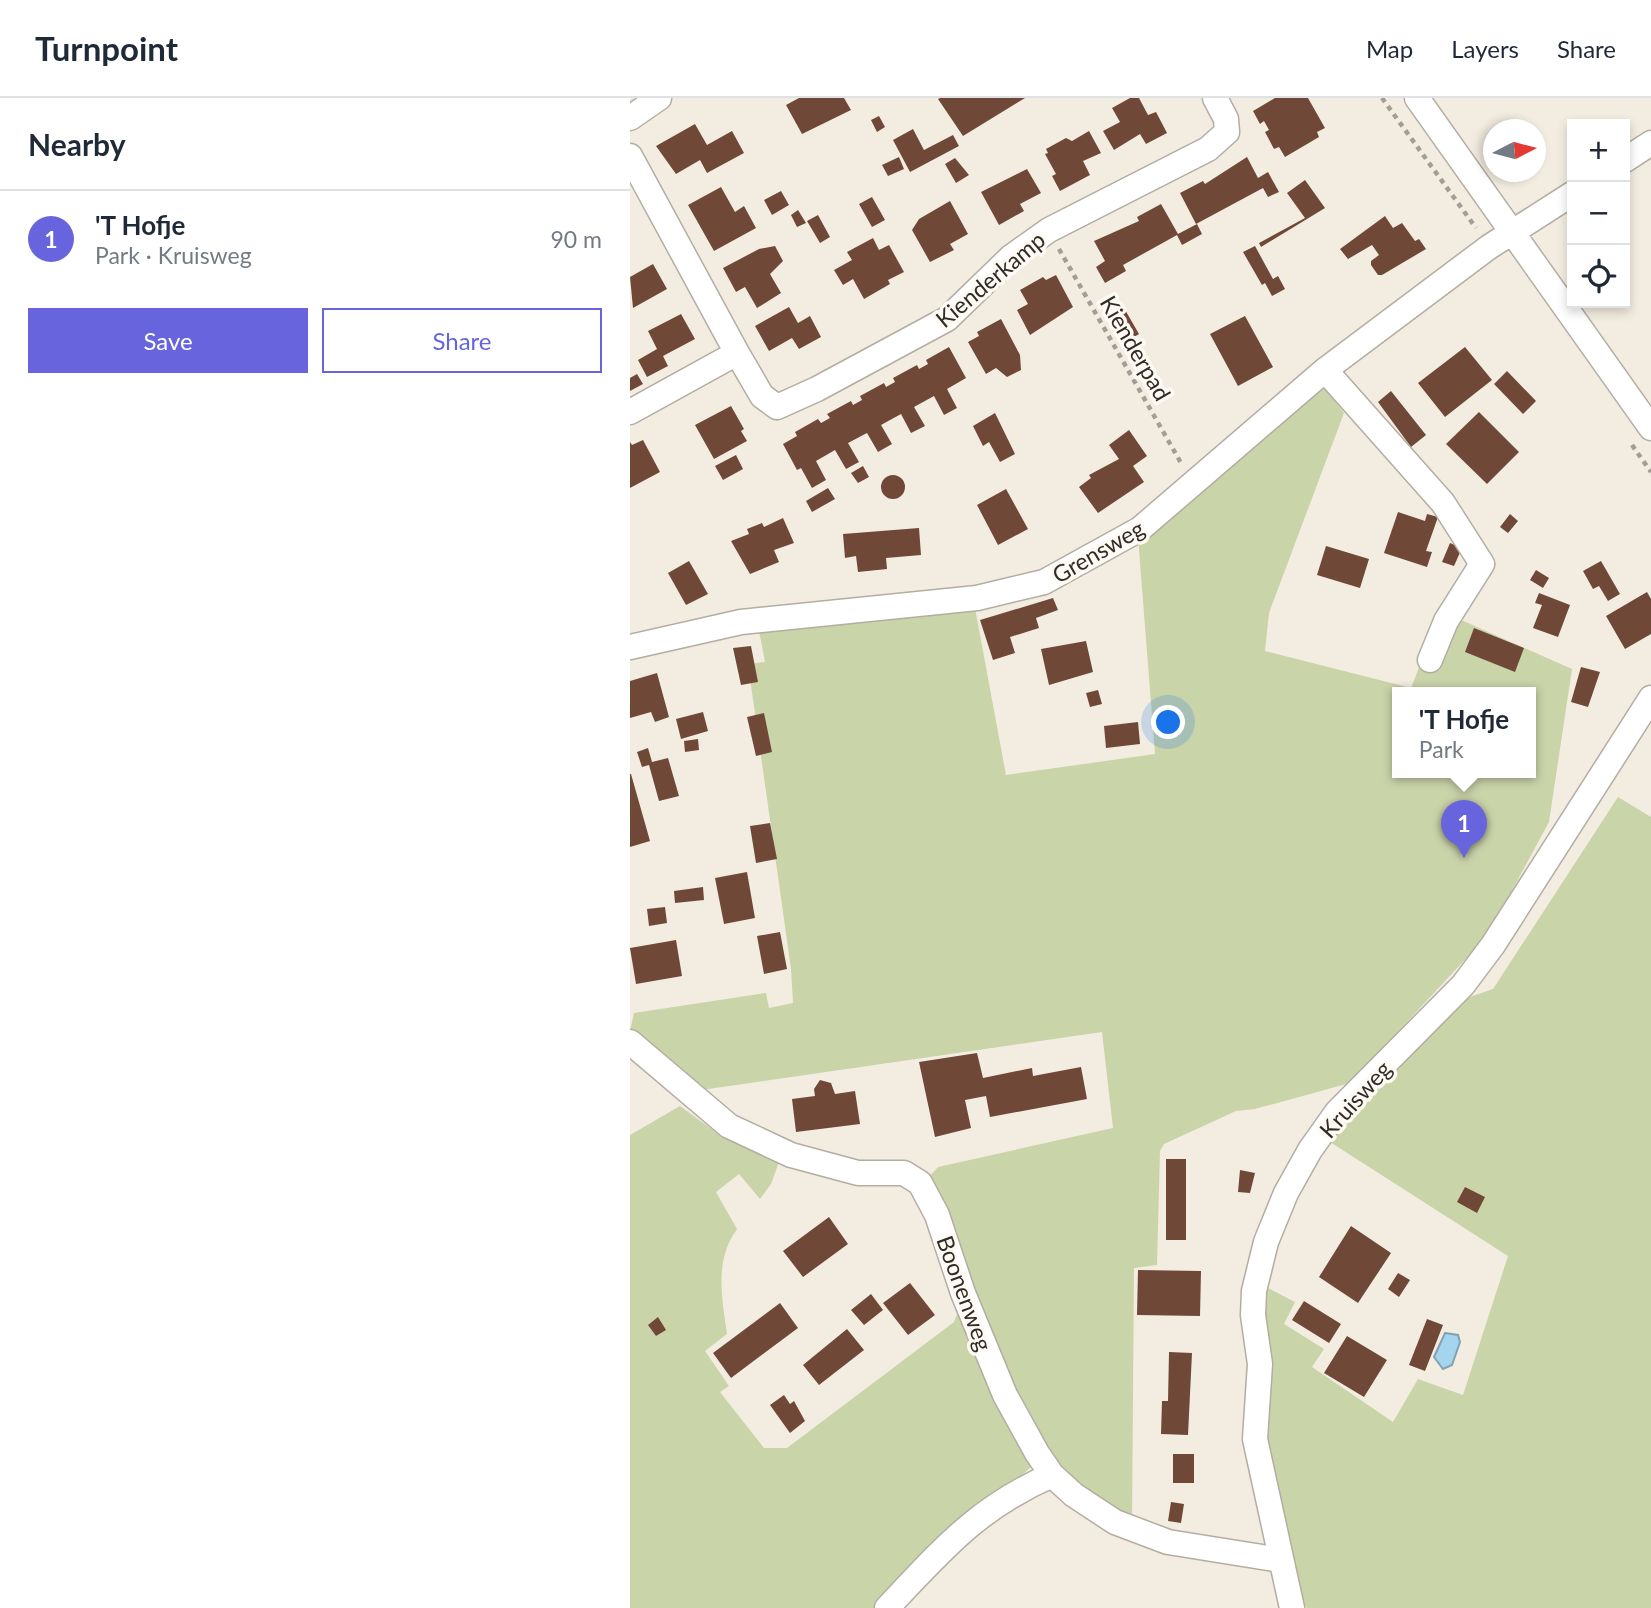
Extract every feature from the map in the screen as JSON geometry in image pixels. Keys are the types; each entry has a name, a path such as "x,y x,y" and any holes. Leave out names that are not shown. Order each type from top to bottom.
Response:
{"street":[{"path":"630,118 659,98"},
{"name":"Kienderkamp","path":"630,156 737,354 762,396 778,407 947,319 1012,257 1049,230 1208,149 1227,132 1226,119 1215,98"},
{"path":"1417,98 1651,428"},
{"path":"1630,157 1651,143"},
{"name":"Grensweg","path":"630,647 741,622 977,598 1044,582 1140,529 1325,370 1489,247 1567,197"},
{"path":"630,412 737,354"},
{"path":"1325,370 1443,503 1482,564 1446,621 1430,660"},
{"name":"Kruisweg","path":"1292,1608 1255,1439 1260,1364 1253,1315 1260,1261 1286,1193 1310,1150 1337,1112 1423,1028 1463,985 1493,945 1651,698"},
{"name":"Boonenweg","path":"630,1042 729,1126 791,1155 858,1173 904,1173 920,1183 937,1215 963,1293 1005,1395 1052,1475 1094,1511 1168,1542 1281,1560"},
{"path":"887,1608 950,1541 981,1514 1004,1497 1052,1475"}],"path":[{"name":"Kienderpad","path":"1049,230 1193,484"}],"green space":[{"path":"1323,386 1344,413 1269,613 1265,651 1407,687 1392,687 1392,778 1536,778 1536,687 1411,687 1441,611 1572,669 1549,822 1488,935 1350,1083 1255,1109 1236,1111 1164,1144 1160,1151 1157,1265 1134,1268 1132,1523 1075,1489 1025,1423 927,1179 938,1167 1113,1128 1102,1032 694,1091 630,1031 634,1013 766,993 769,1008 793,1003 791,969 748,664 765,662 759,631 975,608 1006,775 1155,754 1138,537"},
{"path":"1618,797 1651,817 1651,1608 1307,1608 1295,1594 1264,1456 1264,1286 1295,1302 1284,1324 1324,1349 1312,1367 1393,1422 1418,1379 1463,1395 1508,1256 1330,1142 1464,999 1493,989"},
{"path":"680,1106 721,1136 779,1162 771,1184 760,1199 739,1174 716,1192 737,1229 730,1241 722,1267 727,1334 705,1351 729,1386 720,1392 764,1448 787,1448 954,1322 960,1306 1032,1466 878,1608 630,1608 630,1135"}],"water":[{"path":"1445,1333 1458,1335 1460,1342 1452,1365 1443,1369 1434,1357"}],"building":[{"path":"799,98 844,98 851,110 802,134 786,105"},
{"path":"940,98 1025,98 963,136 938,99"},
{"path":"1130,98 1139,98 1148,115 1156,112 1167,133 1146,144 1140,134 1114,150 1103,131 1120,122 1112,108"},
{"path":"1275,98 1308,98 1325,128 1317,132 1319,137 1285,157 1279,147 1274,149 1265,132 1269,130 1264,121 1260,124 1253,111"},
{"path":"879,116 885,127 877,132 871,120"},
{"path":"695,124 707,145 732,131 744,153 707,173 700,160 676,174 656,146"},
{"path":"913,129 924,150 953,135 959,146 910,172 893,140"},
{"path":"1089,131 1101,153 1083,161 1090,175 1060,191 1052,176 1056,174 1045,154 1048,153 1046,149 1066,138 1072,141"},
{"path":"899,157 904,169 888,176 882,165"},
{"path":"1247,157 1258,178 1268,172 1279,192 1268,197 1263,188 1196,224 1180,193 1203,181 1205,184"},
{"path":"955,158 969,175 956,183 945,164"},
{"path":"1027,169 1041,193 1020,204 1024,211 999,225 981,192"},
{"path":"1305,180 1325,208 1261,247 1259,243 1305,218 1287,193"},
{"path":"721,187 735,212 744,206 756,228 714,251 688,205"},
{"path":"781,191 789,205 772,215 764,200"},
{"path":"872,197 885,220 872,227 859,204"},
{"path":"950,201 968,234 950,244 954,250 930,262 912,230 919,219"},
{"path":"1161,204 1178,234 1197,224 1202,234 1182,245 1177,235 1123,265 1126,271 1105,283 1096,267 1105,261 1094,241 1139,221 1137,217"},
{"path":"798,210 806,223 797,227 791,215"},
{"path":"818,215 830,237 820,243 807,221"},
{"path":"1385,216 1393,228 1402,223 1415,241 1419,239 1426,249 1378,275 1371,261 1379,255 1372,245 1348,259 1340,249"},
{"path":"873,238 879,250 889,245 904,272 888,280 890,284 864,299 853,279 843,285 834,270 852,260 847,252"},
{"path":"775,246 783,261 770,274 781,293 757,308 745,287 736,292 723,268 759,249"},
{"path":"1255,246 1273,279 1278,276 1285,289 1272,296 1265,283 1262,285 1243,252"},
{"path":"653,264 667,289 633,308 630,277"},
{"path":"1056,275 1073,307 1030,335 1017,310 1028,304 1020,290 1043,277 1046,280"},
{"path":"789,307 798,323 810,316 821,337 799,349 792,338 769,351 755,326"},
{"path":"1124,308 1139,334 1126,342 1111,315"},
{"path":"681,314 695,339 663,356 668,366 647,377 638,360 657,349 648,331"},
{"path":"1245,316 1273,367 1238,386 1210,334"},
{"path":"1001,319 1020,355 1021,370 1007,377 996,368 986,374 968,342 979,336 977,332"},
{"path":"949,347 966,378 947,389 957,408 944,415 934,396 914,407 925,426 911,433 901,414 881,425 892,444 878,452 867,433 848,443 859,462 846,469 835,450 816,461 826,480 812,488 801,468 797,470 783,444 797,436 795,432 818,419 821,423 830,418 827,414 851,401 853,405 862,400 860,396 884,383 886,387 895,382 893,378 917,365 919,369 928,364 926,360"},
{"path":"1465,347 1492,380 1445,417 1418,383"},
{"path":"1507,371 1536,401 1523,414 1494,384"},
{"path":"637,374 643,384 630,391 630,378"},
{"path":"1391,391 1426,435 1411,447 1378,402"},
{"path":"731,406 744,429 741,431 747,441 714,459 695,425"},
{"path":"1479,412 1519,452 1487,484 1446,444"},
{"path":"995,413 1015,454 1000,462 989,442 983,446 973,426"},
{"path":"1129,430 1147,456 1133,466 1144,482 1098,513 1079,487 1091,478 1089,475 1119,459 1109,445"},
{"path":"643,440 660,472 630,488 630,442 632,445"},
{"path":"736,455 743,469 723,480 715,466"},
{"path":"863,466 869,477 858,483 851,473"},
{"path":"893,475 904,482 905,487 898,498 893,499 882,492 881,487 888,476"},
{"path":"828,488 835,499 812,512 806,501"},
{"path":"1006,489 1028,529 998,545 977,505"},
{"path":"1398,512 1425,521 1427,514 1438,517 1426,551 1432,552 1427,567 1384,553"},
{"path":"1510,514 1518,521 1508,533 1500,527"},
{"path":"783,518 794,543 774,550 779,562 750,574 731,541 749,534 747,529 762,523 764,527"},
{"path":"919,528 921,555 886,558 887,569 858,572 856,556 845,558 843,534"},
{"path":"1450,543 1462,548 1454,566 1442,562"},
{"path":"1326,546 1369,559 1360,588 1317,575"},
{"path":"689,561 708,594 686,605 668,573"},
{"path":"1601,561 1620,594 1608,601 1599,586 1593,589 1583,571"},
{"path":"1536,570 1549,578 1543,588 1530,580"},
{"path":"1647,592 1651,599 1651,634 1625,649 1606,616"},
{"path":"1539,593 1570,605 1558,637 1533,628 1542,605 1535,603"},
{"path":"1053,598 1058,610 1036,618 1039,628 1010,637 1015,653 993,660 980,620"},
{"path":"1474,628 1524,648 1515,672 1465,652"},
{"path":"1086,641 1093,672 1049,685 1041,649"},
{"path":"751,646 758,682 741,685 733,648"},
{"path":"1581,667 1600,672 1588,707 1571,702"},
{"path":"657,673 669,717 655,722 651,712 630,718 630,681"},
{"path":"1098,690 1102,704 1090,707 1086,693"},
{"path":"703,712 708,731 681,739 676,719"},
{"path":"764,713 772,752 756,756 747,717"},
{"path":"1138,722 1140,744 1106,748 1104,726"},
{"path":"698,739 699,750 685,752 684,741"},
{"path":"648,748 652,762 668,758 679,796 659,801 649,765 642,767 637,752"},
{"path":"630,774 650,841 630,847"},
{"path":"770,823 777,859 756,863 750,826"},
{"path":"747,872 755,918 724,924 715,878"},
{"path":"703,887 704,900 675,903 674,891"},
{"path":"665,907 667,923 649,926 647,909"},
{"path":"780,932 787,969 764,974 757,936"},
{"path":"676,940 682,976 636,984 630,948"},
{"path":"977,1053 983,1078 1032,1068 1033,1076 1081,1067 1087,1099 990,1117 986,1096 965,1100 971,1128 935,1137 919,1062"},
{"path":"820,1080 831,1083 835,1094 855,1091 860,1124 796,1132 792,1099 815,1096 814,1089"},
{"path":"1166,1159 1186,1159 1186,1240 1166,1240"},
{"path":"1240,1170 1255,1173 1250,1193 1238,1192"},
{"path":"1465,1187 1485,1197 1477,1213 1457,1202"},
{"path":"829,1217 848,1244 803,1277 783,1251"},
{"path":"1351,1226 1391,1253 1358,1303 1319,1277"},
{"path":"1138,1270 1201,1271 1200,1316 1137,1315"},
{"path":"1398,1273 1410,1280 1399,1297 1388,1289"},
{"path":"910,1283 935,1315 908,1335 883,1303"},
{"path":"871,1294 883,1310 864,1325 851,1310"},
{"path":"1304,1301 1341,1324 1329,1343 1292,1320"},
{"path":"780,1303 798,1328 731,1378 713,1353"},
{"path":"658,1317 666,1330 656,1336 648,1325"},
{"path":"1427,1319 1443,1325 1425,1371 1409,1365"},
{"path":"847,1329 864,1350 819,1385 803,1365"},
{"path":"1347,1336 1387,1360 1364,1397 1324,1373"},
{"path":"1169,1352 1192,1353 1188,1435 1161,1434 1162,1401 1168,1401"},
{"path":"784,1395 790,1404 794,1401 805,1421 790,1433 770,1405"},
{"path":"1173,1454 1194,1454 1194,1483 1173,1483"},
{"path":"1171,1502 1184,1504 1181,1523 1168,1521"}],"place":[{"name":"'T Hofje","path":"1464,858"}]}
